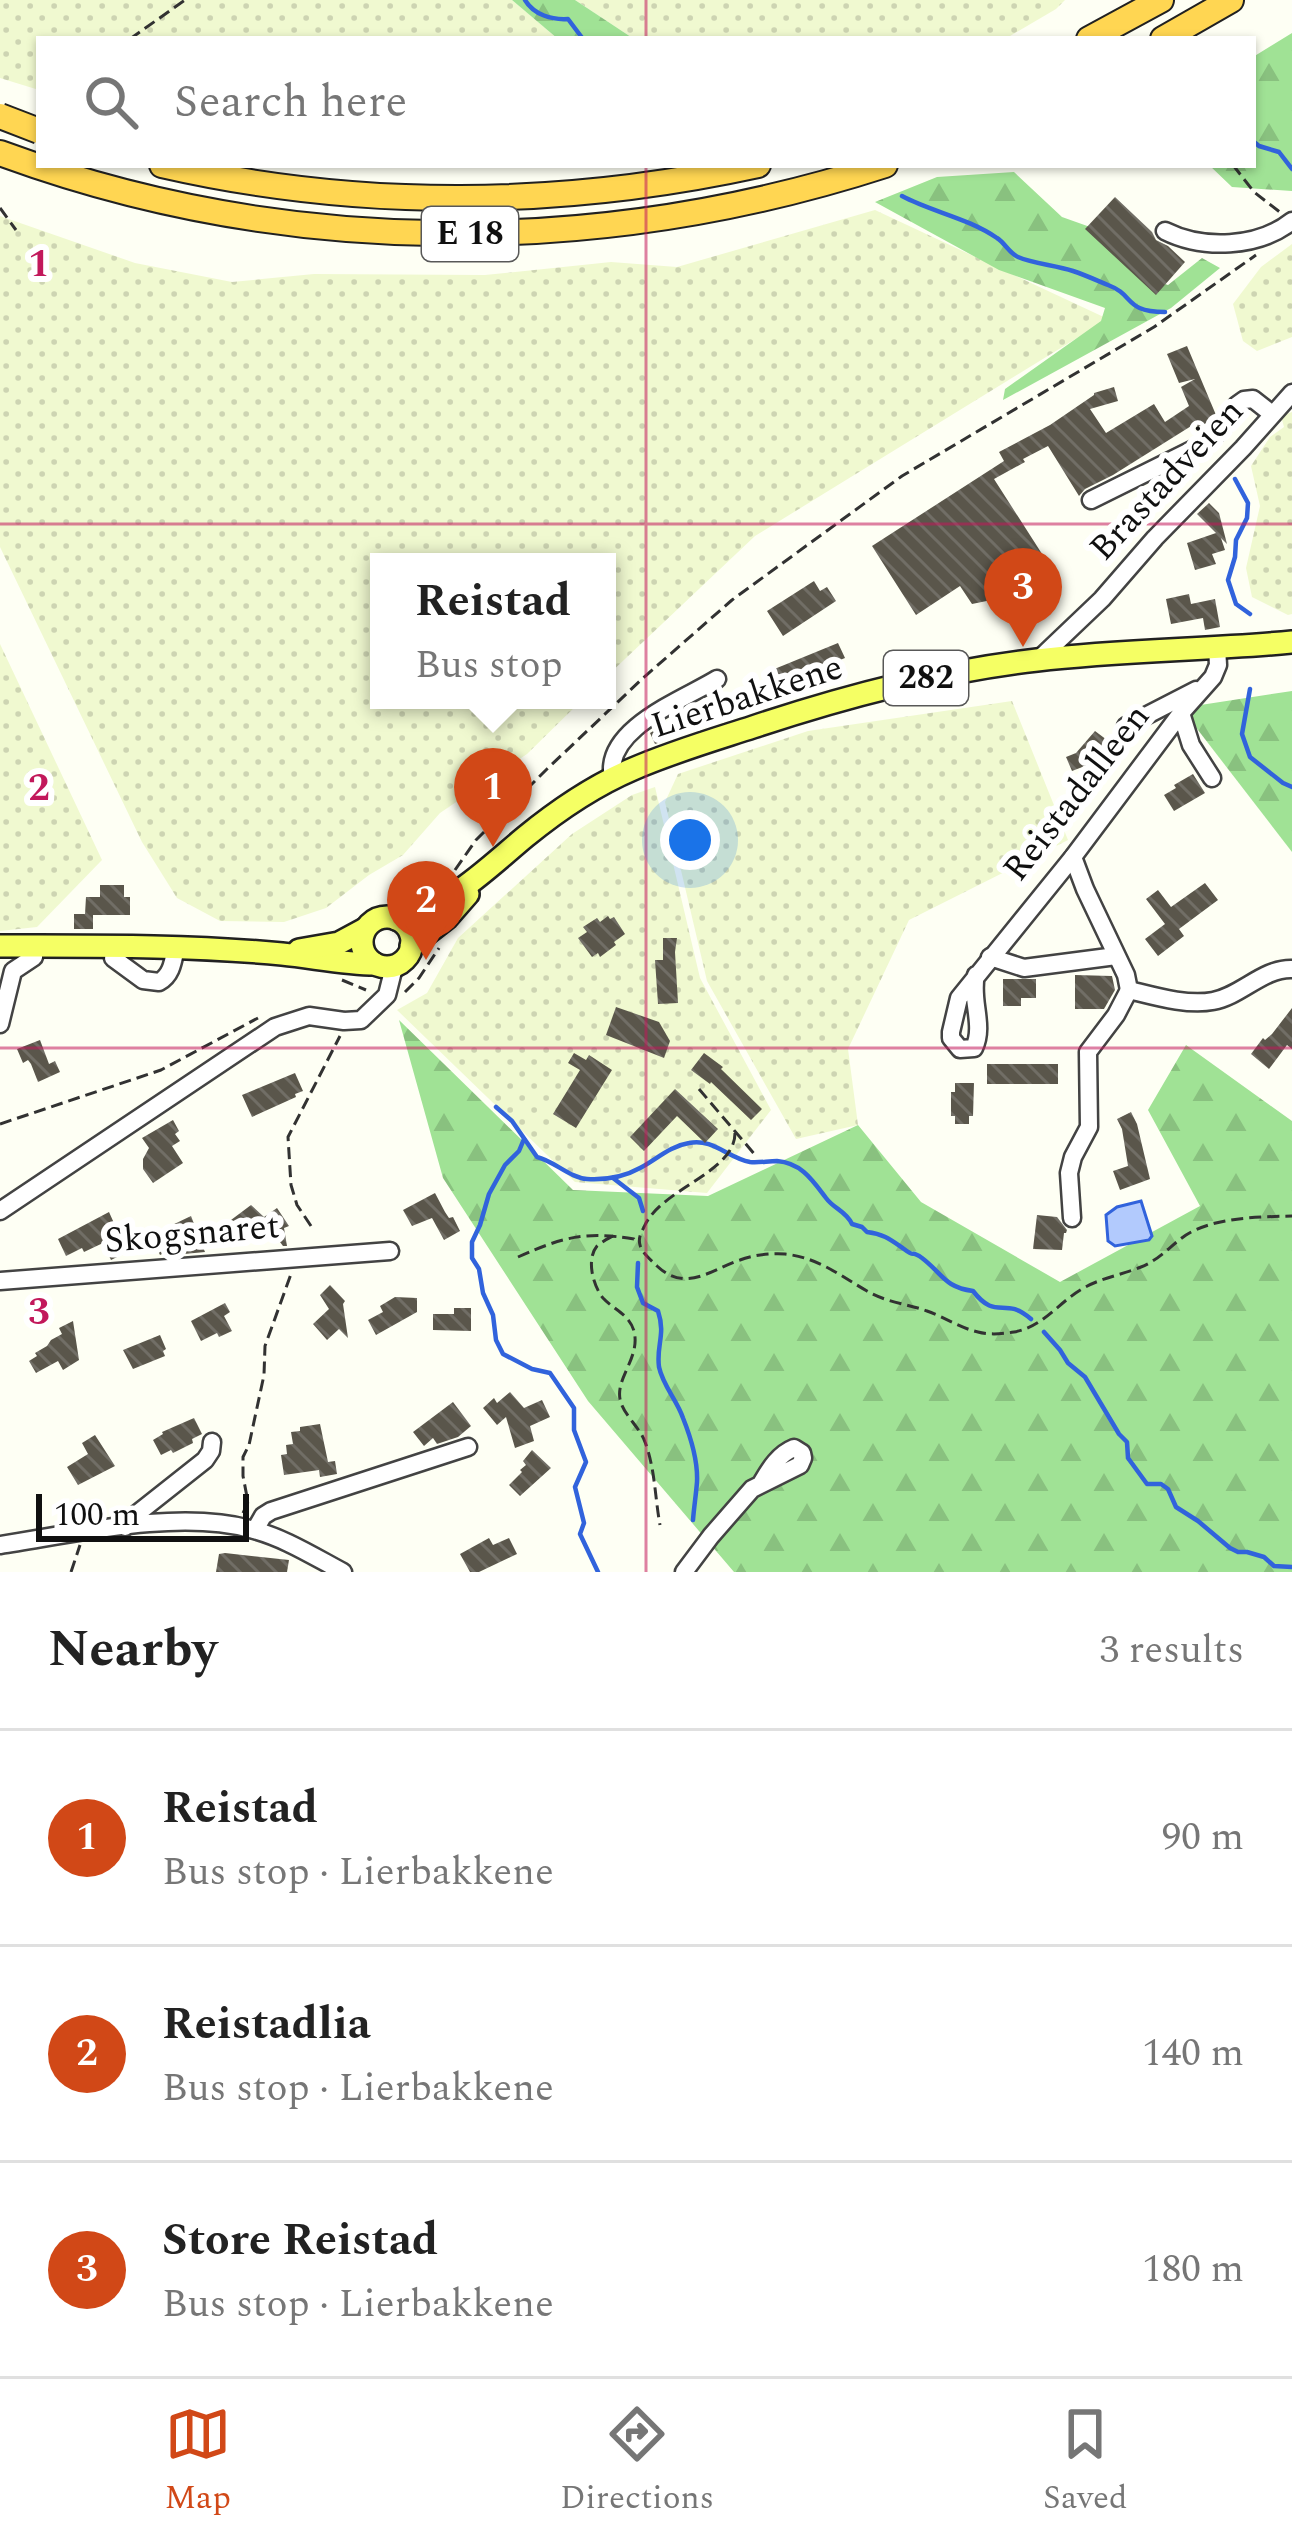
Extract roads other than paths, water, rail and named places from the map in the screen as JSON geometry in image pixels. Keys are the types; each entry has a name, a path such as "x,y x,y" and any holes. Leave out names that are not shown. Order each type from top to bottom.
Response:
{"highway":[{"path":"1095,36 1161,0"},
{"path":"1168,36 1231,0"},
{"path":"0,116 36,129"},
{"name":"E 18","path":"0,153 36,165"},
{"name":"E 18","path":"45,168 155,199 276,222 468,235 577,230 672,218 770,199 875,168"},
{"name":"E 18","path":"180,168 316,191 451,200 622,189 741,168"}],"main road":[{"name":"Lierbakkene","path":"396,919 438,905 464,876 613,778 697,745 836,701 949,674 1038,660 1292,642"},
{"name":"Lierbakkene","path":"411,946 459,906 464,876"},
{"name":"282","path":"286,954 339,943 377,919 396,919"},
{"path":"396,919 408,929 411,946"},
{"path":"365,929 363,950 384,966"},
{"name":"282","path":"0,946 176,947 384,966 406,958 411,946"}],"street":[{"path":"1165,231 1194,242 1242,242 1278,232 1292,221"},
{"name":"Brastadveien","path":"1038,660 1095,607 1292,393"},
{"path":"1091,500 1204,444 1244,400 1253,399 1272,414"},
{"name":"Reistadalleen","path":"976,975 1213,677 1217,647"},
{"path":"613,778 612,760 634,729 718,679"},
{"path":"1126,726 1202,690"},
{"path":"1181,713 1191,745 1212,778"},
{"path":"1072,1218 1069,1173 1089,1127 1088,1052 1129,990 1073,856"},
{"path":"112,958 143,980 159,982 171,969 176,947"},
{"path":"990,957 1024,968 1116,956"},
{"path":"0,1024 13,971 34,957"},
{"path":"0,1210 275,1028 310,1016 361,1019 386,995 384,966"},
{"path":"1129,990 1214,1001 1280,969 1292,969"},
{"name":"Skogsnaret","path":"0,1280 390,1251"},
{"path":"124,1527 205,1460 212,1442"},
{"path":"247,1528 271,1511 468,1447"},
{"path":"684,1572 740,1501 762,1482"},
{"path":"0,1545 190,1522 247,1528 287,1542 340,1571"}],"water":[{"path":"1141,1201 1152,1236 1115,1246 1108,1241 1106,1215"}],"waterway":[{"path":"525,0 544,16 568,19 581,36"},
{"path":"1256,144 1279,152 1292,169"},
{"path":"902,196 986,231 1018,257 1082,274 1117,289 1136,306 1165,312"},
{"path":"1235,479 1248,503 1247,518 1236,540 1228,580 1236,604 1250,614"},
{"path":"1250,689 1242,734 1250,757 1292,787"},
{"path":"496,1107 537,1157 581,1178 621,1176 676,1147 698,1142 750,1162 793,1165 852,1224 918,1255 950,1283 973,1291 988,1305 1014,1309 1031,1319"},
{"path":"524,1139 489,1194 472,1242 472,1258 503,1354 550,1373 574,1408 574,1430 586,1462 575,1487 584,1523 580,1534 598,1572"},
{"path":"613,1178 639,1198 643,1211"},
{"path":"638,1263 637,1287 643,1303 658,1311 660,1319 661,1374 693,1450 697,1482 693,1520"},
{"path":"1044,1332 1085,1377 1127,1442 1128,1458 1147,1484 1168,1489 1176,1507 1230,1548 1264,1557 1274,1566 1292,1567"}],"place":[{"name":"Store Reistad","path":"1023,647"},
{"name":"Reistad","path":"493,847"},
{"name":"Reistadlia","path":"426,960"}]}
